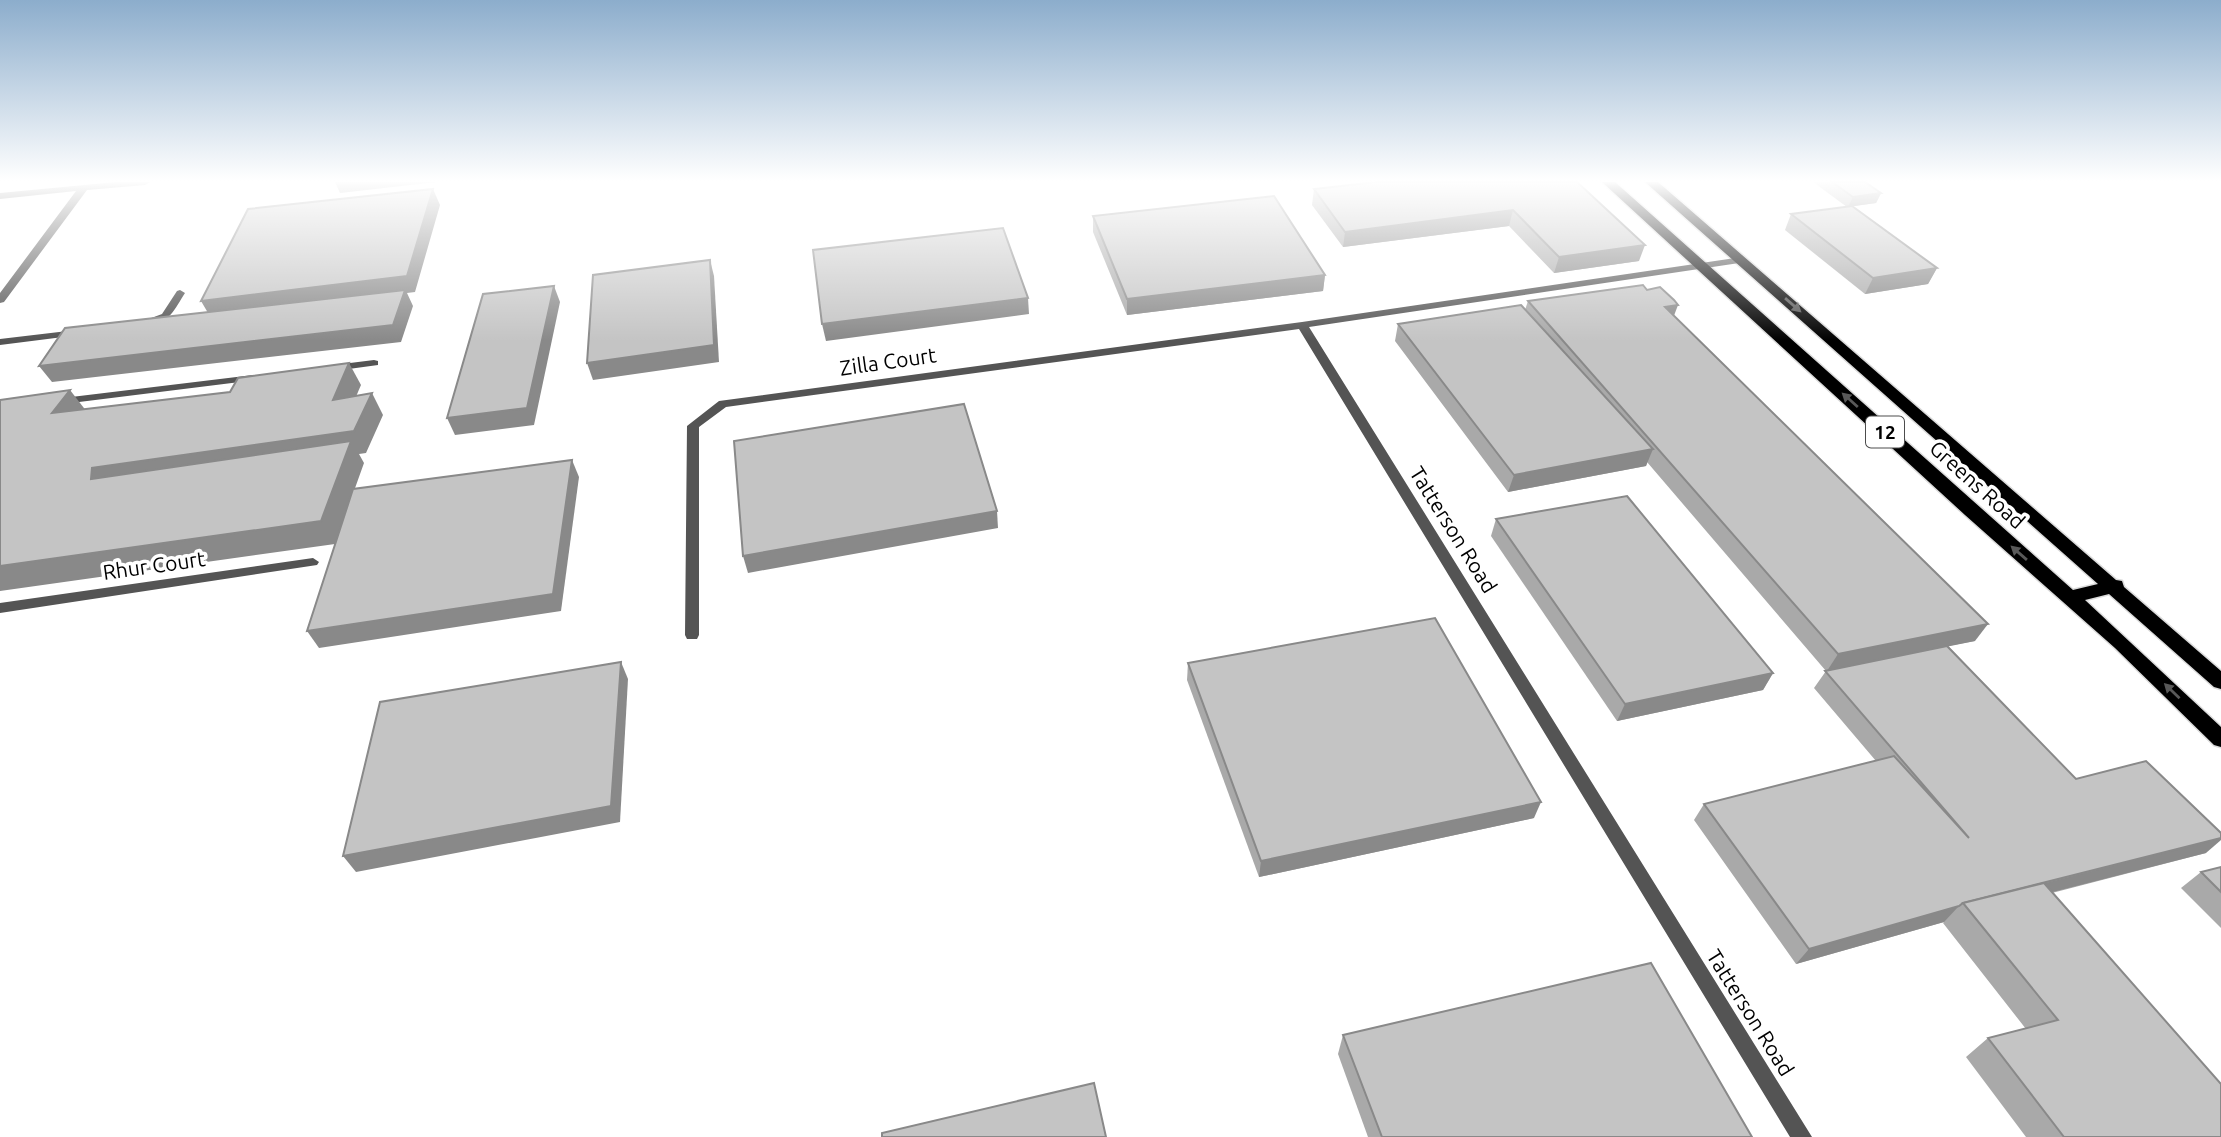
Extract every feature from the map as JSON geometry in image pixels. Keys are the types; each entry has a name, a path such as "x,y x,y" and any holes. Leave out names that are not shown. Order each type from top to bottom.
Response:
{"main road":[{"name":"Greens Road","path":"1667,235 2071,597 2221,738"},
{"name":"Greens Road","path":"1713,235 2116,586 2221,681"},
{"path":"2071,597 2116,586"}],"street":[{"path":"0,300 49,235"},
{"path":"1302,325 1742,260"},
{"name":"Zilla Court","path":"692,635 693,426 723,404 1302,325"},
{"name":"Tatterson Road","path":"1302,325 1801,1137"}],"lane":[{"path":"141,325 166,316 180,293"},
{"path":"0,342 89,331"},
{"path":"319,370 374,363"},
{"path":"55,402 263,377"},
{"name":"Rhur Court","path":"0,608 313,562"}],"building":[{"path":"235,235 419,235 407,276 201,301"},
{"path":"942,235 1006,235 1028,298 822,324 813,250"},
{"path":"1101,235 1299,235 1325,275 1127,299"},
{"path":"1538,235 1634,235 1645,245 1559,257"},
{"path":"1818,235 1892,235 1937,268 1873,278"},
{"path":"710,260 714,345 587,363 593,275"},
{"path":"1643,285 1647,290 1660,287 1674,300 1678,305 1665,307 1988,624 1838,654 1528,301"},
{"path":"554,286 527,408 447,418 483,294"},
{"path":"405,290 393,325 39,366 65,328"},
{"path":"1521,305 1653,449 1514,475 1398,324"},
{"path":"349,363 333,400 372,393 354,431 92,468 91,479 351,441 321,521 0,566 0,400 70,390 52,413 230,392 238,378"},
{"path":"964,404 997,511 743,556 734,441"},
{"path":"572,460 553,594 307,631 353,489"},
{"path":"1627,496 1773,673 1625,704 1496,519"},
{"path":"1435,618 1541,802 1261,861 1188,663"},
{"path":"1947,646 2076,779 2146,761 2221,833 2221,838 1963,903 1809,949 1704,804 1894,756 1969,838 1825,671"},
{"path":"621,662 611,806 343,856 380,702"},
{"path":"2221,867 2221,892 2201,872"},
{"path":"2044,883 2221,1084 2221,1137 2064,1137 1988,1038 2058,1020 1963,903"},
{"path":"1651,963 1752,1137 1382,1137 1343,1035"},
{"path":"1094,1083 1106,1137 882,1137 882,1133"}]}
